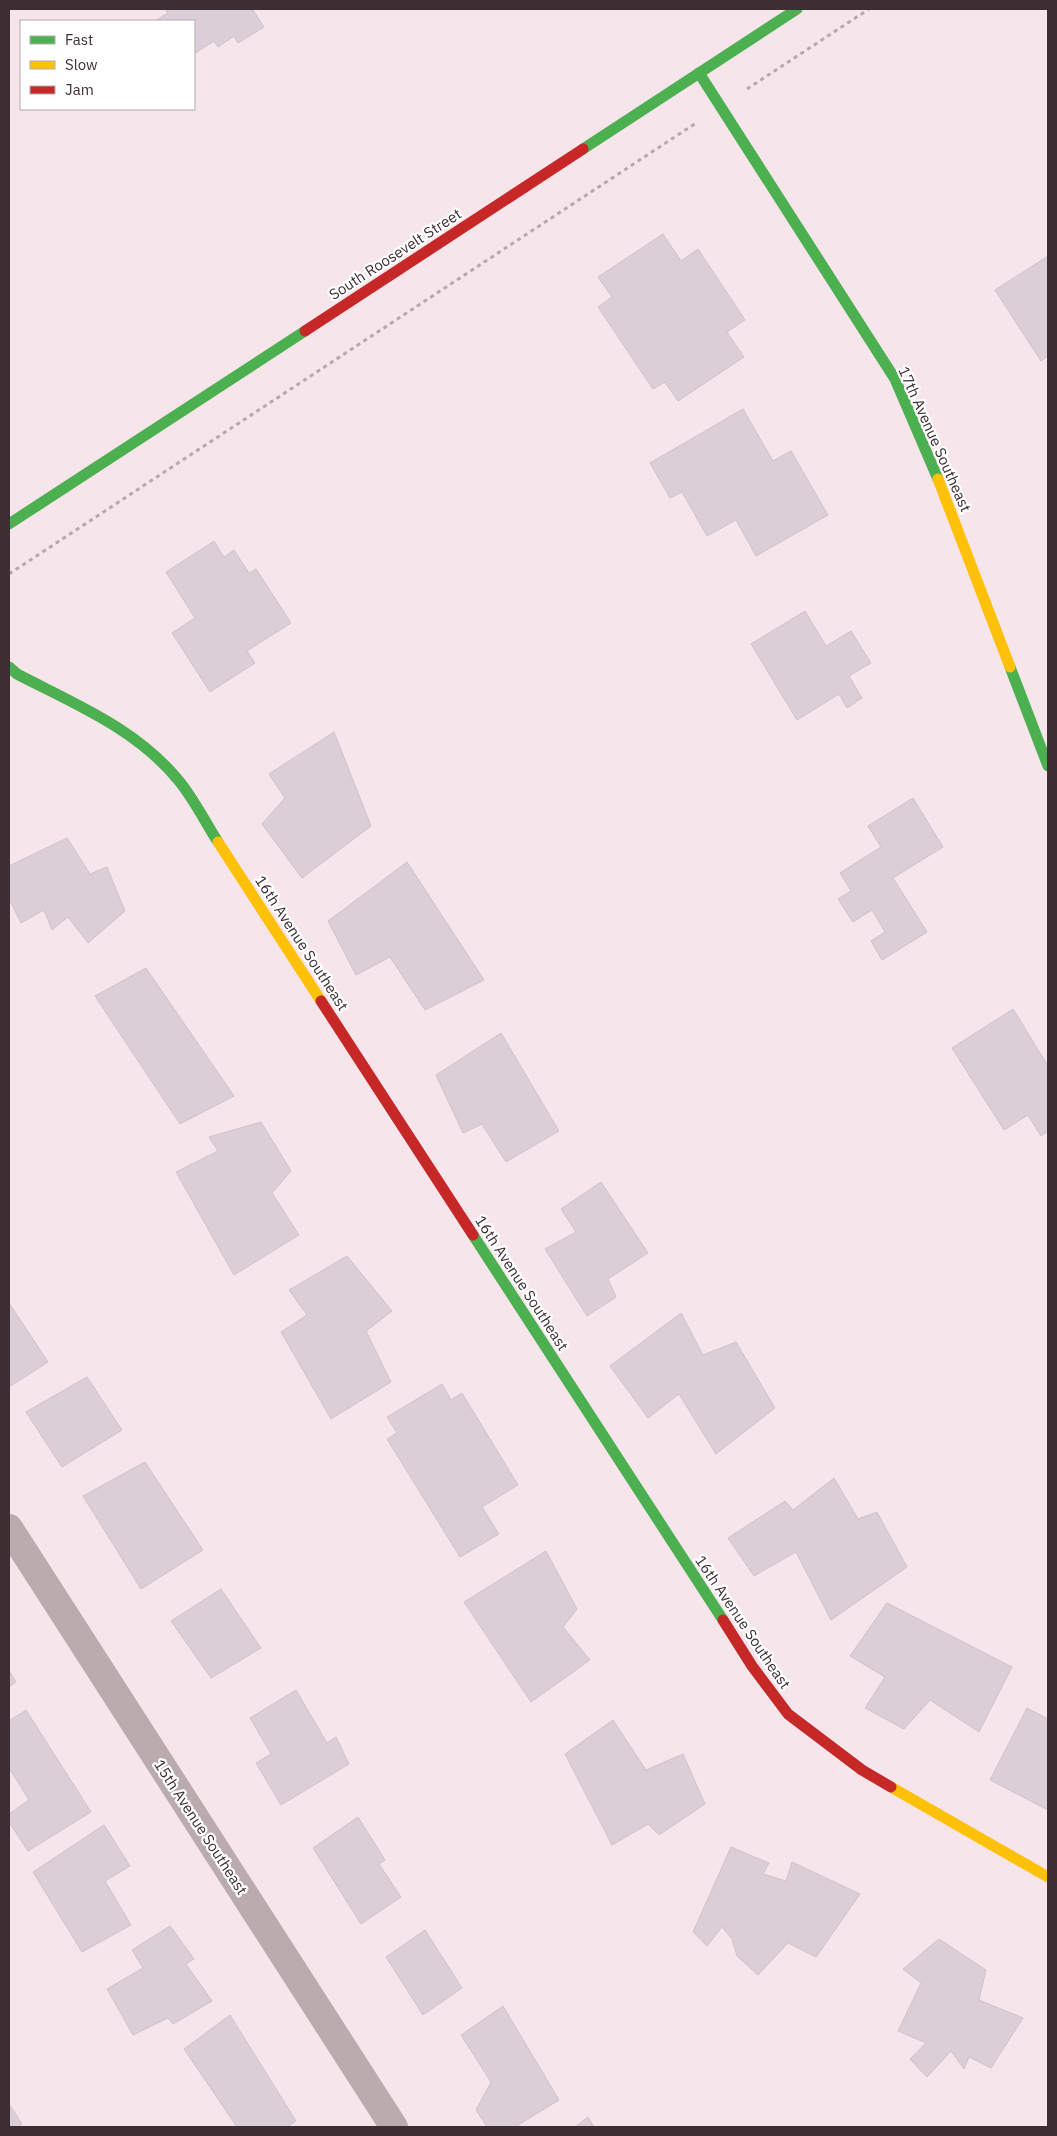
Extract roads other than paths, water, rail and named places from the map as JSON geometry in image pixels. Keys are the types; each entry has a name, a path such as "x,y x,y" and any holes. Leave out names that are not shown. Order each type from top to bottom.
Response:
{"street":[{"name":"South Roosevelt Street","path":"9,524 797,9"},
{"name":"17th Avenue Southeast","path":"699,73 895,379 944,493 1048,766"},
{"name":"16th Avenue Southeast","path":"9,667 17,674 123,729 151,751 179,781 741,1649 788,1714 862,1770 1048,1877"},
{"name":"15th Avenue Southeast","path":"9,1528 394,2127"}]}
